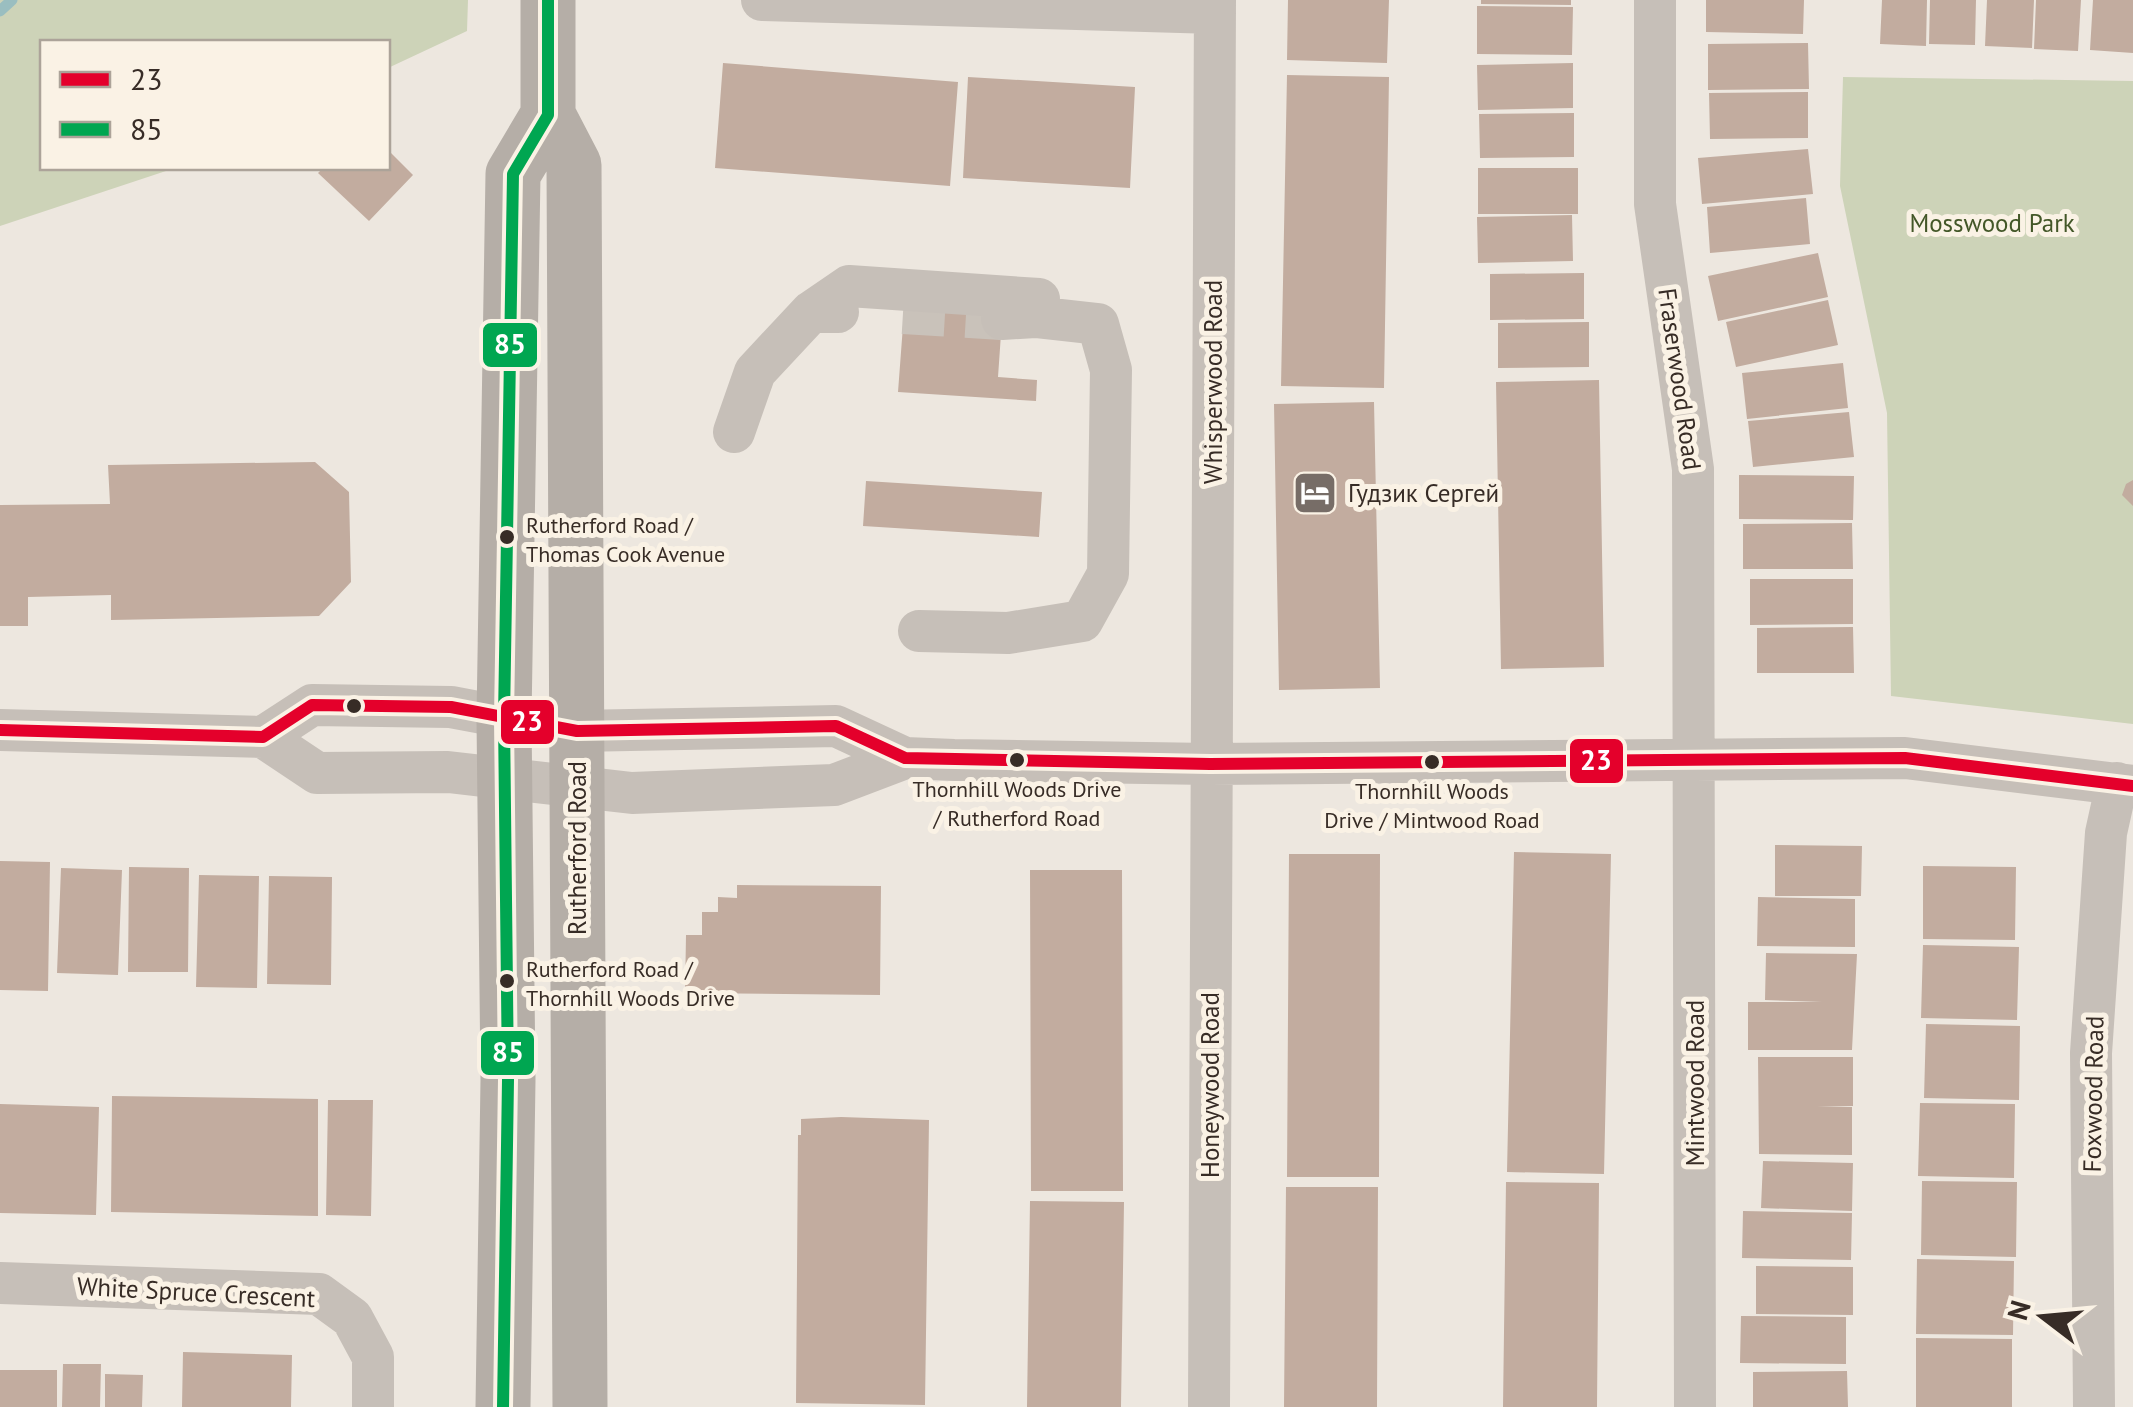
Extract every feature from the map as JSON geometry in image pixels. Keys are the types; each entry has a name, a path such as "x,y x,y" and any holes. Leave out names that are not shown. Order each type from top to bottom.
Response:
{"main road":[{"name":"Rutherford Road","path":"548,0 548,115 574,165 580,1407"},
{"path":"503,1407 508,1080 504,718 513,174 548,115"}],"street":[{"path":"762,0 1215,6"},
{"name":"Fraserwood Road","path":"1655,0 1655,204 1694,469 1694,758"},
{"name":"Whisperwood Road","path":"1210,764 1215,6"},
{"path":"734,432 756,372 811,312 850,286 1062,300 1098,324 1111,370 1108,574 1082,621 1008,633 919,630"},
{"path":"811,312 904,313"},
{"path":"1002,318 1098,324"},
{"path":"264,737 312,705 451,708 577,731 836,726 905,758"},
{"path":"0,730 264,737 317,773 448,772 632,793 834,785 905,758 1210,764 1905,758 2125,784"},
{"name":"Mintwood Road","path":"1694,758 1696,1407"},
{"name":"Honeywood Road","path":"1208,1407 1210,764"},
{"name":"Foxwood Road","path":"2094,1407 2090,1053 2106,833 2125,784"},
{"name":"White Spruce Crescent","path":"0,1283 319,1294 352,1318 373,1357 373,1407"}],"green space":[{"path":"0,0 468,0 467,31 390,67 390,40 40,40 40,170 169,170 0,226"},
{"name":"Mosswood Park","path":"1843,77 2133,81 2133,724 1891,696 1887,413 1840,186"}],"building":[{"path":"1288,0 1389,0 1387,63 1287,60"},
{"path":"1481,0 1571,0 1571,5 1481,4"},
{"path":"1706,0 1804,0 1803,34 1706,32"},
{"path":"1882,0 1927,0 1926,46 1880,44"},
{"path":"1930,0 1976,0 1975,45 1929,44"},
{"path":"1987,0 2034,0 2032,48 1985,46"},
{"path":"2036,0 2081,0 2078,51 2034,49"},
{"path":"2093,0 2133,0 2133,53 2090,50"},
{"path":"1477,6 1573,7 1572,55 1477,54"},
{"path":"1808,43 1809,89 1708,90 1708,44"},
{"path":"723,63 958,82 950,186 715,168"},
{"path":"1573,63 1573,108 1478,110 1477,65"},
{"path":"1287,75 1389,77 1384,388 1281,386"},
{"path":"968,77 1135,87 1130,188 963,178"},
{"path":"1808,92 1808,138 1710,139 1709,93"},
{"path":"1574,113 1574,157 1480,158 1479,114"},
{"path":"1808,149 1813,194 1702,204 1698,158"},
{"path":"390,152 413,175 369,221 318,173 390,170"},
{"path":"1478,168 1578,168 1578,214 1478,214"},
{"path":"1806,198 1810,244 1710,253 1707,207"},
{"path":"1572,215 1573,261 1478,263 1477,217"},
{"path":"1818,253 1828,297 1718,321 1708,276"},
{"path":"1584,273 1584,319 1490,320 1490,274"},
{"path":"905,299 1003,305 998,377 1037,380 1036,401 898,392"},
{"path":"1828,300 1838,345 1736,367 1726,322"},
{"path":"1589,322 1589,367 1498,368 1498,323"},
{"path":"1843,363 1848,408 1747,419 1742,373"},
{"path":"1599,380 1604,667 1501,669 1496,382"},
{"path":"1374,402 1380,688 1279,690 1274,404"},
{"path":"1849,412 1854,457 1753,467 1748,421"},
{"path":"315,462 349,492 351,582 319,616 111,620 111,595 28,597 28,626 0,626 0,505 110,504 108,465"},
{"path":"1739,475 1854,476 1853,520 1739,519"},
{"path":"2133,480 2133,506 2122,495 2126,484"},
{"path":"866,481 1042,492 1039,537 863,526"},
{"path":"1852,523 1853,569 1743,569 1743,524"},
{"path":"1750,579 1853,579 1853,624 1750,625"},
{"path":"1853,627 1854,673 1757,673 1757,628"},
{"path":"1775,845 1862,846 1861,896 1775,896"},
{"path":"1514,852 1611,854 1604,1174 1507,1172"},
{"path":"1289,854 1380,854 1379,1177 1287,1177"},
{"path":"0,861 50,862 48,991 0,990"},
{"path":"1923,866 2016,867 2015,940 1923,939"},
{"path":"129,867 189,868 188,972 128,972"},
{"path":"61,868 122,870 118,975 57,973"},
{"path":"1030,870 1122,870 1123,1191 1031,1191"},
{"path":"199,875 259,876 257,988 196,987"},
{"path":"269,876 332,877 331,985 267,984"},
{"path":"737,885 881,886 880,995 685,993 686,935 702,935 702,912 718,912 718,897 737,898"},
{"path":"1758,897 1855,899 1855,947 1757,946"},
{"path":"1923,945 2019,947 2017,1020 1921,1018"},
{"path":"1766,953 1857,954 1852,1050 1748,1050 1748,1002 1822,1002 1765,1000"},
{"path":"1926,1024 2020,1026 2019,1100 1924,1098"},
{"path":"1758,1057 1853,1057 1853,1106 1817,1106 1852,1107 1852,1155 1759,1154"},
{"path":"112,1096 318,1099 318,1216 111,1212"},
{"path":"328,1100 373,1100 371,1216 326,1215"},
{"path":"1920,1103 2015,1104 2014,1178 1918,1176"},
{"path":"0,1104 99,1107 96,1215 0,1213"},
{"path":"801,1119 929,1120 925,1405 796,1403 798,1135"},
{"path":"1763,1161 1853,1163 1852,1211 1761,1208"},
{"path":"1922,1181 2017,1182 2016,1257 1921,1255"},
{"path":"1506,1182 1599,1183 1597,1407 1503,1407"},
{"path":"1286,1187 1378,1187 1377,1407 1284,1407"},
{"path":"1030,1201 1124,1202 1121,1407 1027,1407"},
{"path":"1743,1211 1852,1213 1851,1260 1742,1258"},
{"path":"1917,1259 2014,1261 2013,1335 1916,1334"},
{"path":"1756,1266 1853,1267 1853,1315 1756,1314"},
{"path":"1741,1316 1846,1317 1846,1364 1740,1363"},
{"path":"1916,1338 2012,1339 2012,1407 1916,1407"},
{"path":"183,1352 292,1355 291,1407 182,1407"},
{"path":"63,1364 101,1364 100,1407 62,1407"},
{"path":"0,1370 57,1370 57,1407 0,1407"},
{"path":"1847,1371 1848,1407 1753,1407 1753,1372"},
{"path":"105,1374 143,1375 142,1407 105,1407"}],"waterway":[{"path":"0,11 12,0"}],"tunnel":[{"path":"903,313 1002,319"}],"transit line":[{"name":"85","path":"503,1407 508,1080 504,718 513,174 548,115 548,0"},
{"name":"23","path":"0,730 263,737 312,705 451,707 577,731 836,726 905,758 1210,764 1905,758 2133,786"}],"place":[{"name":"Гудзик Сергей","path":"1315,493"},
{"name":"Rutherford Road / Thomas Cook Avenue","path":"507,537"},
{"name":"Thornhill Woods Drive / Rutherford Road","path":"1017,760"},
{"name":"Thornhill Woods Drive / Mintwood Road","path":"1432,762"},
{"name":"Rutherford Road / Thornhill Woods Drive","path":"507,981"}]}
